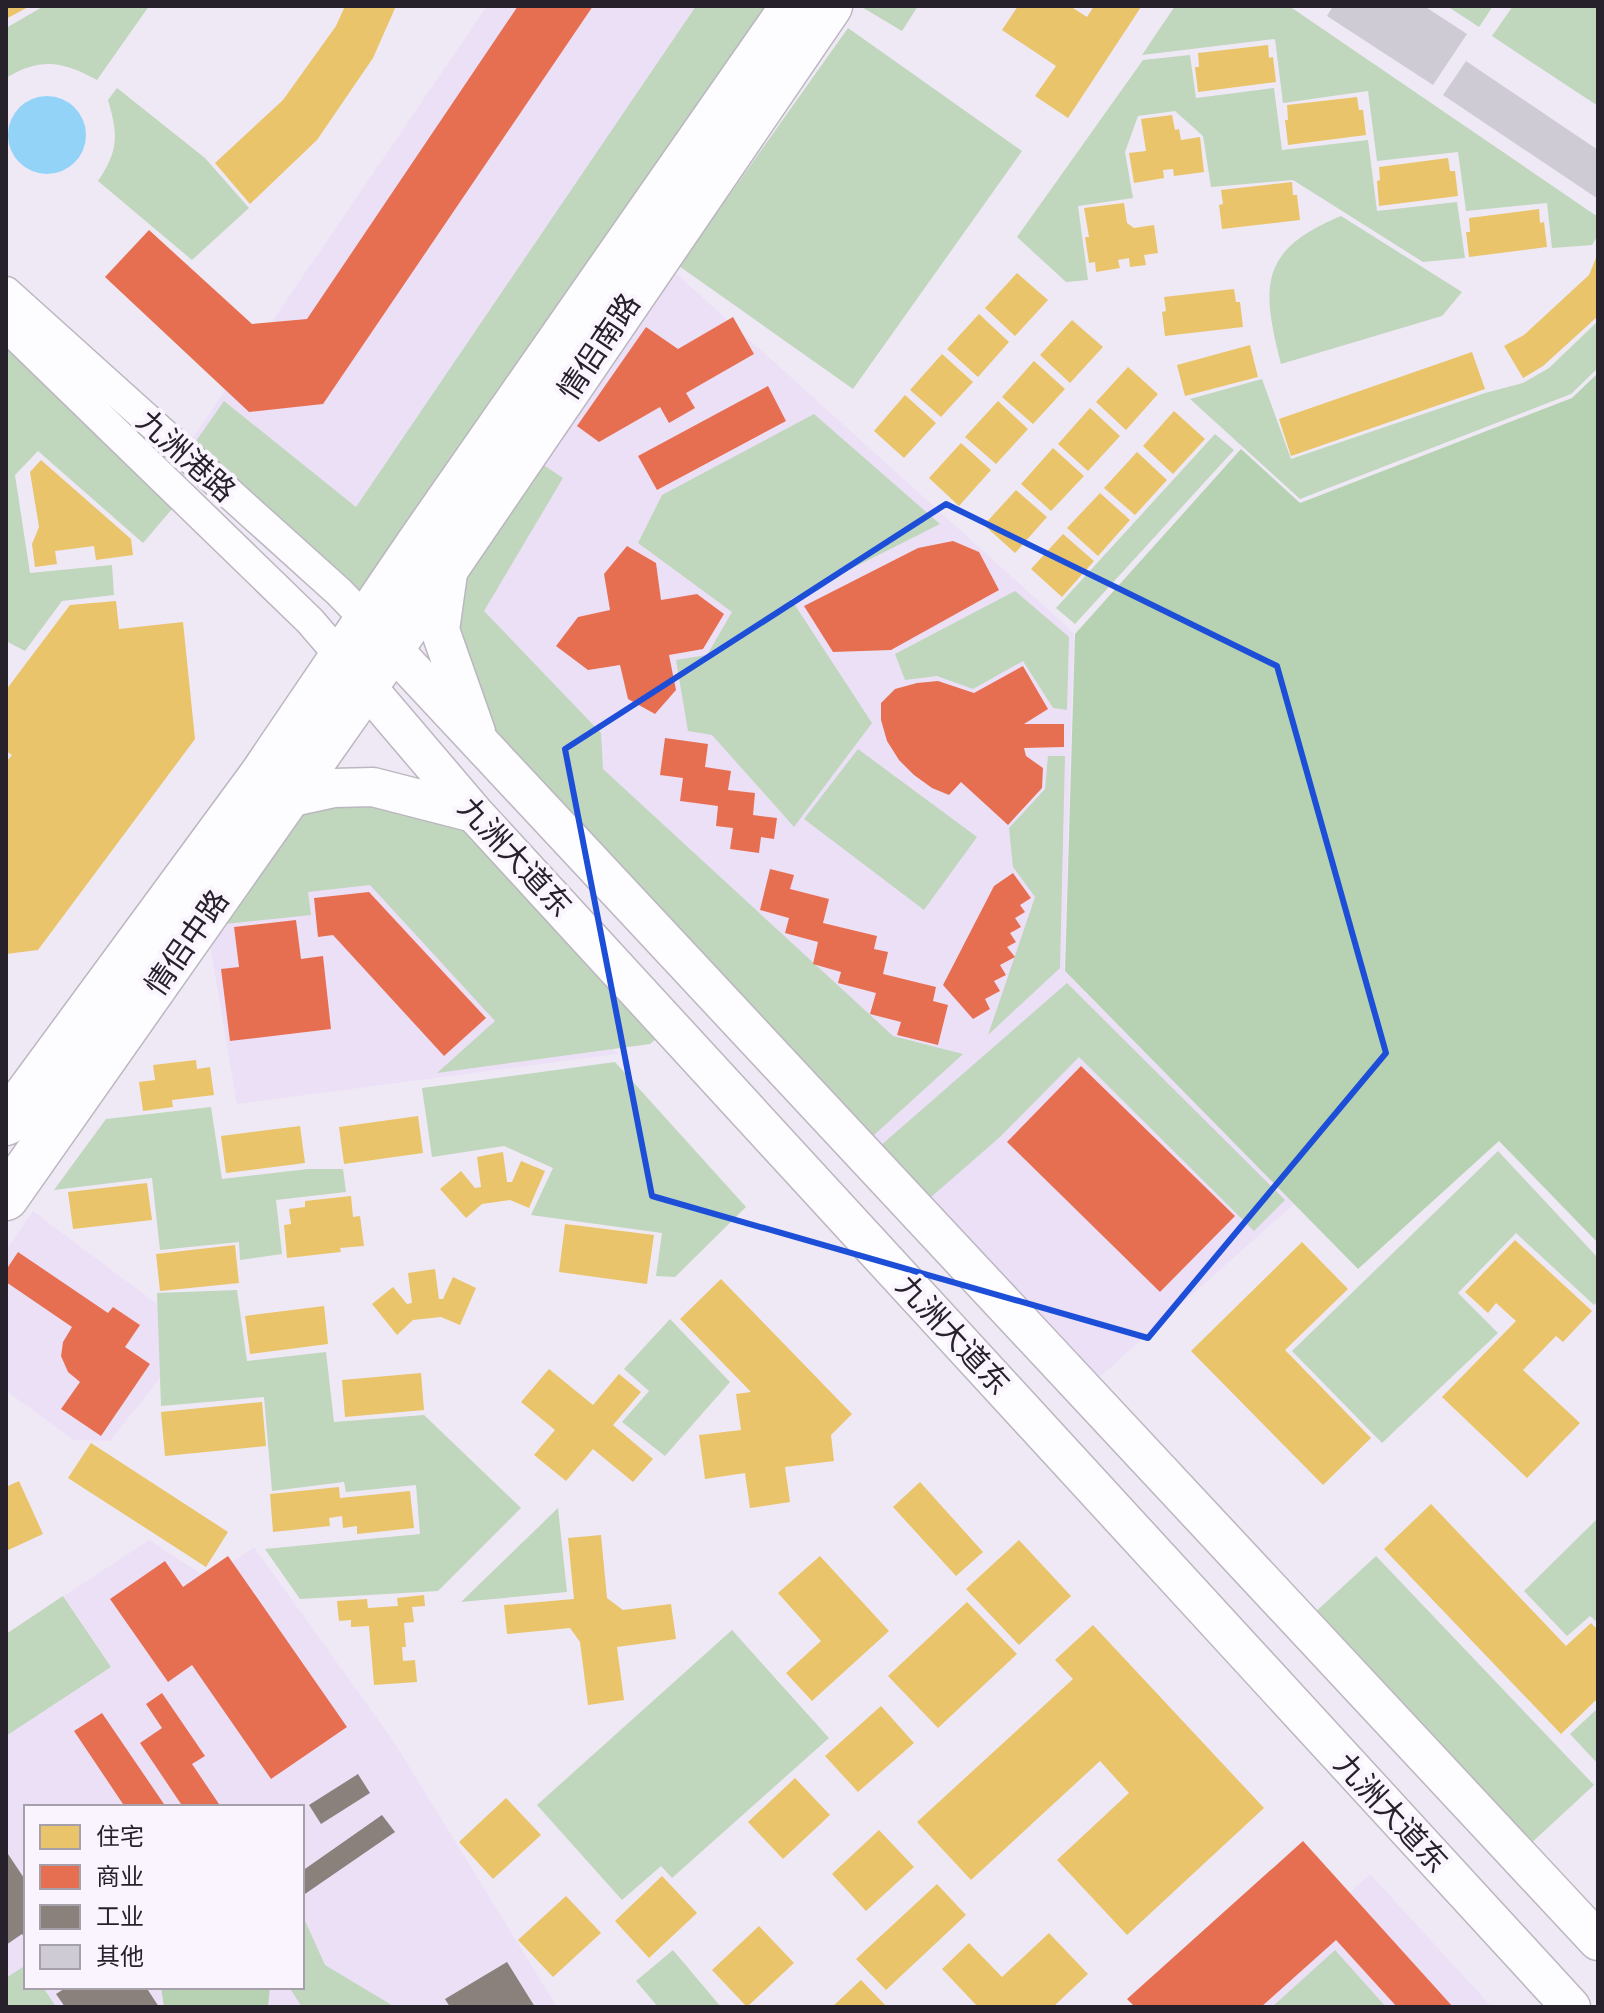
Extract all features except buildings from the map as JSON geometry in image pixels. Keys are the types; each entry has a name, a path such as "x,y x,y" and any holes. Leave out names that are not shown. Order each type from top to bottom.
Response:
{"highway":[{"name":"情侣南路","path":"353,671 793,6"},
{"name":"情侣南路","path":"379,634 449,566 830,6"},
{"name":"情侣中路","path":"6,1198 288,798 353,671"},
{"name":"情侣中路","path":"6,1123 261,776 353,671"}],"main road":[{"path":"449,566 440,630 481,746"},
{"name":"九洲大道东","path":"379,634 1598,1941"},
{"name":"九洲大道东","path":"353,671 474,813 1571,2007"},
{"path":"288,798 334,788 373,787 474,813"},
{"path":"579,925 613,887"}],"street":[{"name":"九洲港路","path":"6,292 339,592 379,634"},
{"name":"九洲港路","path":"6,326 310,621 353,671"}],"highlighted area":[{"path":"946,504 1277,666 1386,1053 1148,1338 652,1196 565,749"}],"shaded area":[{"path":"487,6 792,6 367,620 183,452"},
{"path":"659,258 1074,633 1064,971 1294,1204 1084,1391 482,746 449,566"},
{"path":"284,855 442,869 618,1054 237,1104 210,946"},
{"path":"33,1211 196,1333 110,1441 74,1440 6,1391 6,1251"},
{"path":"149,1540 209,1579 254,1547 394,1742 557,2007 6,2007 6,1736 111,1667 64,1596"},
{"path":"1370,1874 1492,2007 1224,2007"}],"green space":[{"path":"44,6 149,6 97,80 62,65 52,64 30,67 6,78 6,28"},
{"path":"696,6 782,6 365,613 189,451 224,401 356,507"},
{"path":"860,6 918,6 902,31"},
{"path":"1175,6 1289,6 1598,217 1598,235 1592,245 1552,248 1547,203 1466,211 1458,152 1377,161 1368,91 1283,103 1275,39 1142,55"},
{"path":"1447,6 1493,6 1479,27"},
{"path":"1513,6 1598,6 1598,106 1492,36"},
{"path":"848,28 1022,151 853,389 679,266"},
{"path":"1190,55 1196,98 1274,88 1282,150 1368,140 1377,211 1457,202 1465,258 1423,262 1293,180 1211,187 1203,136 1175,111 1138,116 1125,152 1133,198 1078,206 1088,280 1066,282 1017,237 1143,60"},
{"path":"117,88 205,158 249,208 192,260 98,181 110,160 115,142 108,100"},
{"path":"1341,216 1462,292 1442,316 1281,364 1270,313 1273,274 1281,257 1294,242"},
{"path":"1598,321 1598,368 1571,394 1300,499 1190,399 1262,379 1291,459 1523,383 1549,368"},
{"path":"6,336 178,502 143,543 38,451 15,475 30,573 112,565 114,595 62,601 25,651 6,641"},
{"path":"1598,373 1598,1243 1499,1141 1358,1269 1065,971 1075,634 1241,449 1300,503 1572,398"},
{"path":"814,414 940,524 791,599 872,723 794,827 712,735 688,731 676,660 707,655 732,612 638,543 662,495"},
{"path":"1215,434 1234,450 1075,624 1056,608"},
{"path":"533,458 563,478 484,611 601,733 603,769 893,1036 963,1054 862,1146 487,742 446,627 457,566"},
{"path":"1015,591 1069,637 1067,710 1053,708 1023,661 973,689 937,676 905,680 895,654"},
{"path":"858,749 977,837 924,910 804,819"},
{"path":"1048,756 1065,756 1060,968 988,1035 1035,897 1013,867 1009,828 1045,789"},
{"path":"329,796 471,822 665,1031 650,1044 437,1073 495,1021 370,885 308,892 311,915 205,926 291,804"},
{"path":"1067,983 1285,1200 1254,1231 1079,1057 1000,1137 922,1205 872,1153"},
{"path":"615,1062 746,1207 675,1277 656,1276 662,1233 531,1215 553,1168 504,1146 432,1157 422,1088"},
{"path":"211,1107 222,1179 308,1169 343,1169 346,1192 276,1200 282,1254 240,1260 239,1242 160,1250 152,1178 54,1190 106,1119"},
{"path":"1498,1151 1598,1258 1598,1301 1594,1305 1516,1233 1458,1293 1498,1333 1382,1443 1292,1351"},
{"path":"237,1290 247,1361 326,1352 334,1422 424,1415 521,1508 438,1591 300,1599 265,1549 420,1534 416,1485 346,1492 344,1482 272,1491 264,1397 161,1406 157,1293"},
{"path":"670,1319 730,1382 665,1456 622,1422 649,1391 624,1369"},
{"path":"558,1508 567,1592 461,1602"},
{"path":"1598,1518 1598,1623 1590,1616 1567,1636 1524,1591"},
{"path":"1376,1556 1594,1785 1528,1846 1310,1617"},
{"path":"63,1596 111,1667 6,1736 6,1634"},
{"path":"732,1630 829,1738 672,1878 661,1866 622,1900 537,1805"},
{"path":"1598,1708 1598,1764 1570,1734"},
{"path":"304,1918 325,1965 395,2007 302,2007 290,1989 304,1989"},
{"path":"673,1950 721,2007 658,2007 636,1981"},
{"path":"1335,1950 1386,2007 1272,2007"},
{"path":"24,1966 24,1989 44,1989 56,2007 6,2007 6,1978"},
{"path":"161,1989 270,1989 268,2007 164,2007"}],"water":[{"path":"47,96 62,99 79,113 86,135 83,150 69,167 47,174 32,171 15,157 8,135 11,120 25,103"}]}
